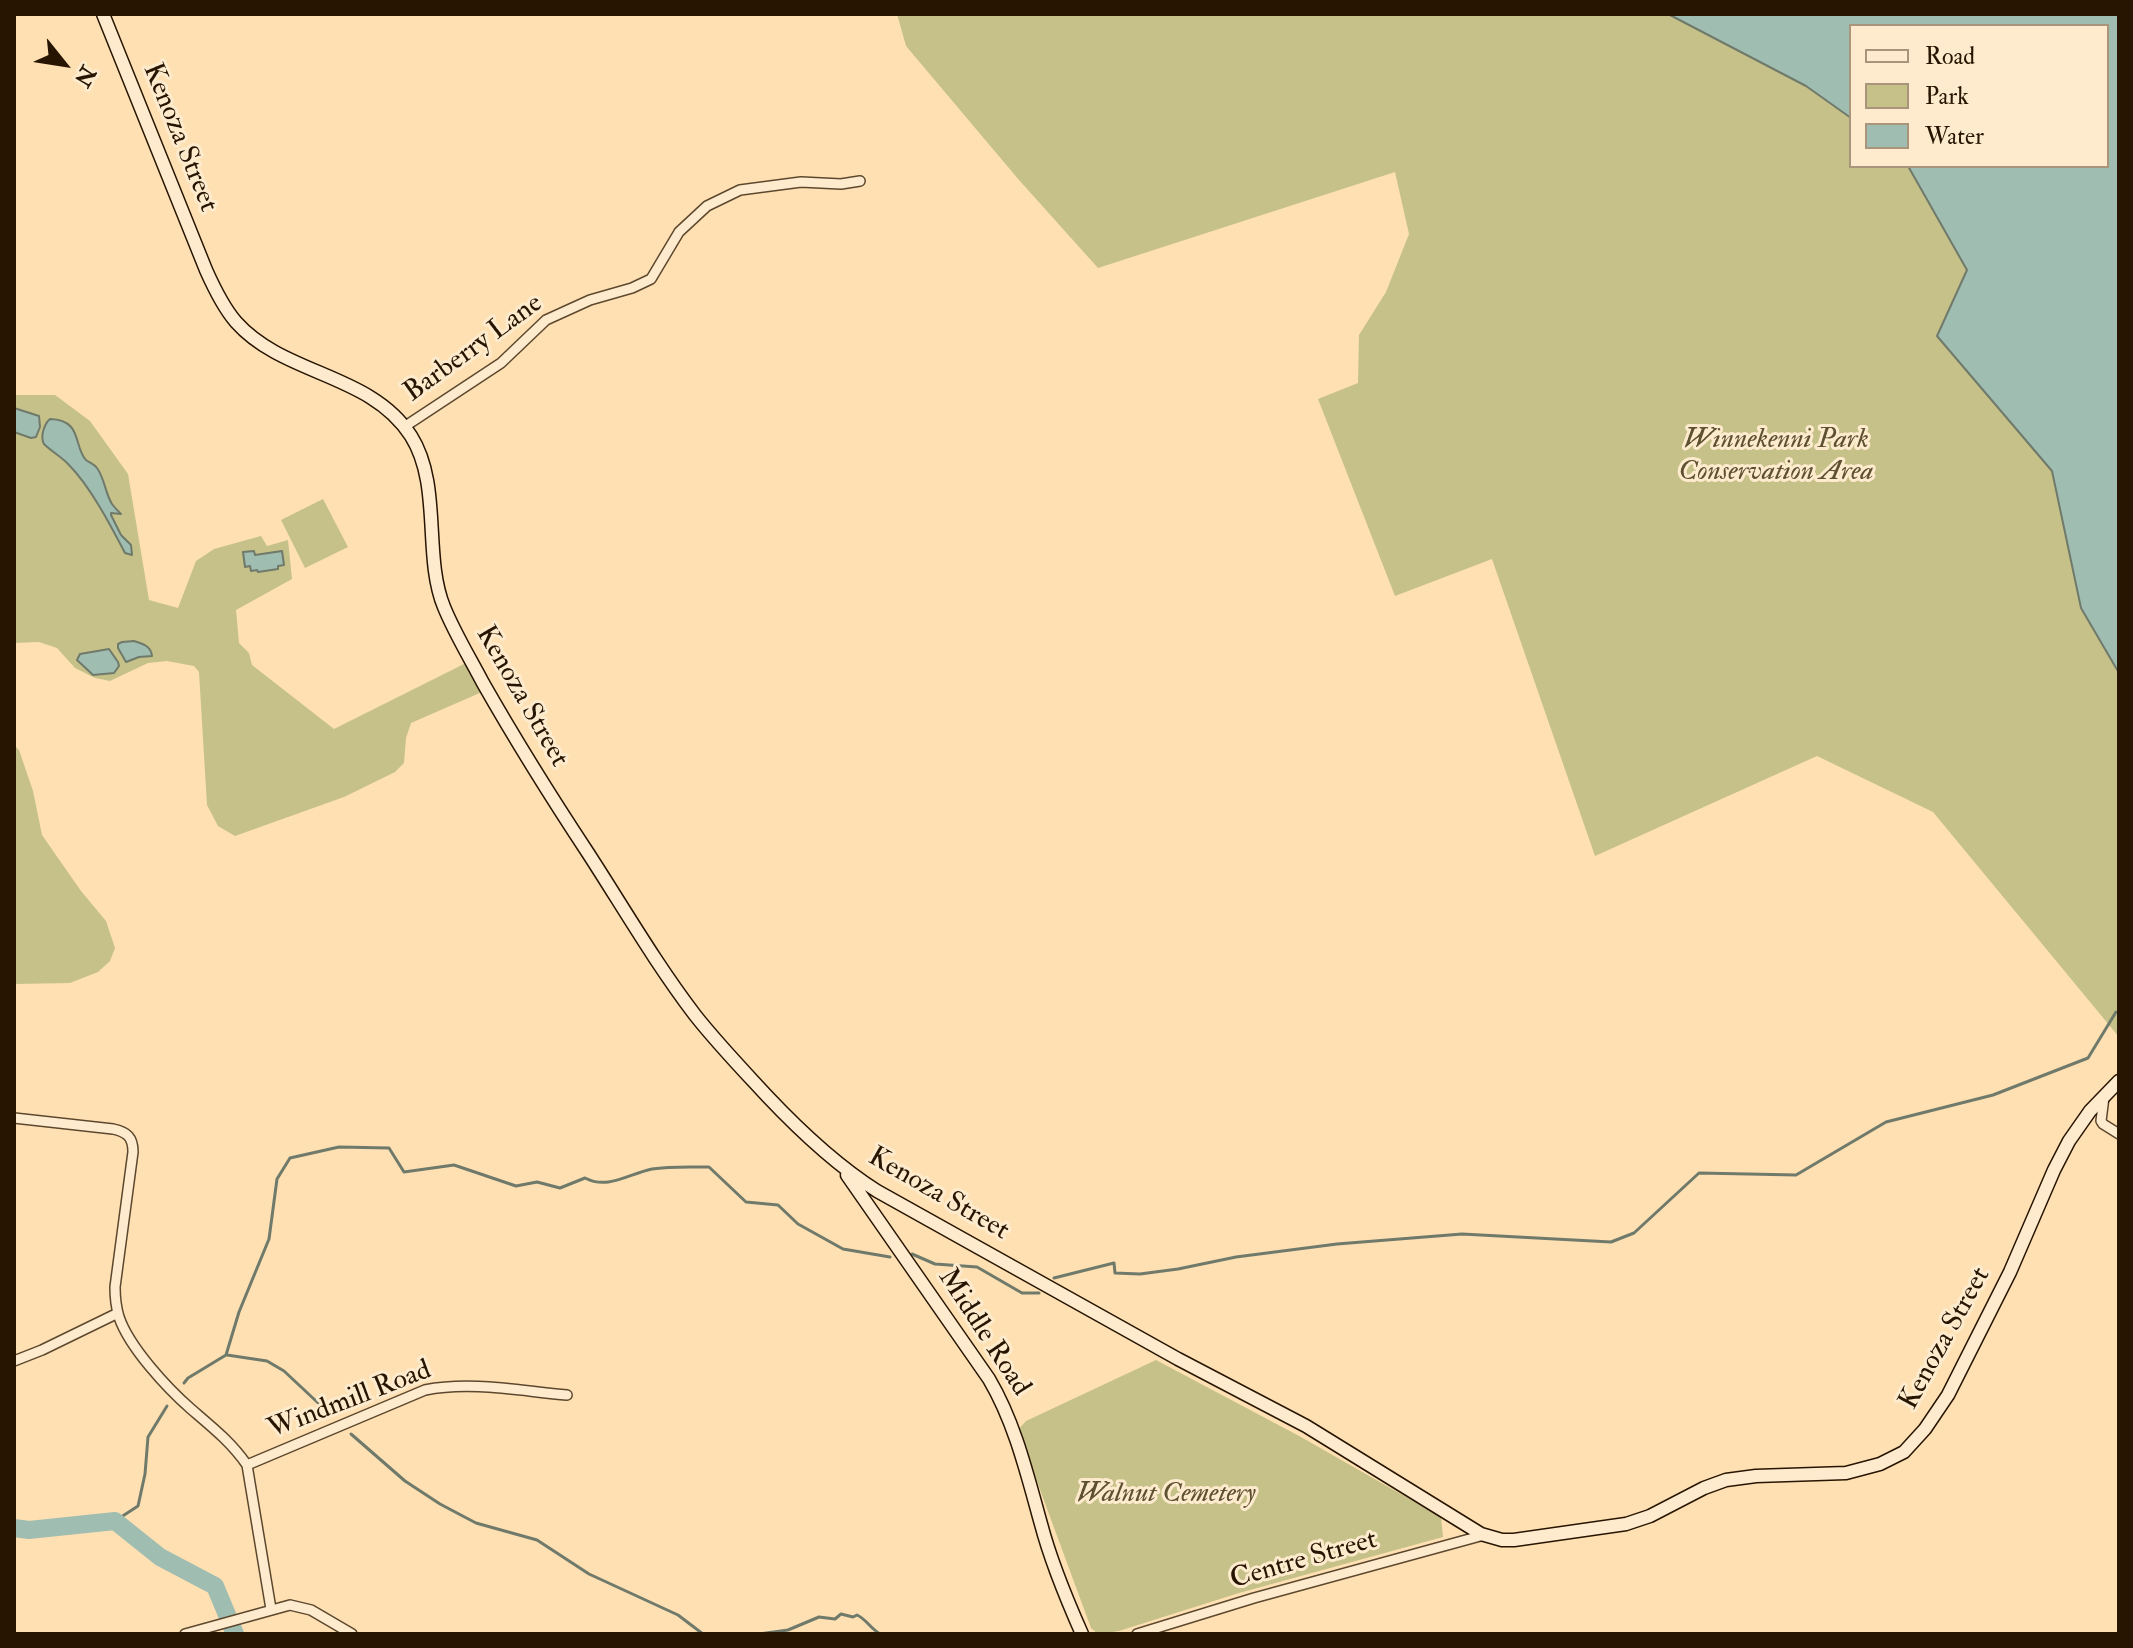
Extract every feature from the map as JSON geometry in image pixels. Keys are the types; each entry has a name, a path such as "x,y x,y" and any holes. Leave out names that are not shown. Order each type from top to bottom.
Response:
{"street":[{"name":"Kenoza Street","path":"103,14 214,289 233,319 258,342 376,401 404,427 417,447 424,468 440,595 456,633 504,721 695,1015 792,1123 841,1166 877,1191 1178,1359 1306,1426 1484,1535 1514,1540 1626,1524 1726,1480 1846,1473 1880,1464 1904,1452 1925,1429 1948,1395 2010,1272 2061,1155 2078,1127 2119,1081"},
{"name":"Barberry Lane","path":"404,427 501,363 546,320 590,300 651,279 679,232 707,206 740,190 801,182 841,184 860,181"},
{"path":"2104,1097 2101,1121 2119,1134"},
{"path":"14,1118 113,1129 128,1134 131,1139 133,1152 115,1287 118,1313 136,1347 161,1379 189,1408 219,1431 247,1465 271,1609"},
{"name":"Middle Road","path":"841,1166 989,1379 1003,1404 1064,1593 1082,1634"},
{"path":"14,1361 118,1313"},
{"name":"Windmill Road","path":"247,1465 425,1390 474,1386 567,1395"},
{"name":"Centre Street","path":"1137,1634 1254,1598 1484,1535"},
{"path":"185,1634 290,1605 322,1616 352,1634"}],"green space":[{"name":"Winnekenni Park Conservation Area","path":"897,14 2119,14 2119,1037 1933,812 1817,756 1595,856 1492,559 1395,596 1318,399 1358,383 1359,335 1386,292 1409,234 1395,172 1098,268 906,46"},
{"path":"14,395 55,395 90,421 128,474 149,600 178,608 196,561 214,549 261,536 267,546 288,540 292,579 236,610 239,643 249,653 252,665 334,729 466,663 482,692 411,723 404,763 395,772 344,797 235,836 218,826 207,805 199,672 194,666 167,661 148,663 110,681 95,678 75,668 57,648 39,642 14,643"},
{"path":"323,499 348,547 305,568 281,520"},
{"path":"14,745 19,750 33,791 42,835 106,921 115,948 110,961 98,972 70,983 14,984"},
{"name":"Walnut Cemetery","path":"1156,1360 1301,1437 1441,1517 1443,1537 1239,1593 1119,1631 1098,1634 1091,1628 1018,1430 1026,1421"}],"water":[{"path":"1668,14 2119,14 2119,673 2081,608 2052,471 1937,336 1967,270 1909,168 2109,168 2109,24 1849,24 1849,117 1806,86"},
{"path":"14,408 39,416 40,427 36,437 14,432"},
{"path":"50,419 68,424 86,460 100,472 110,500 121,514 111,515 121,535 131,545 132,555 125,553 85,484 66,462 44,444 43,431"},
{"path":"254,551 255,555 282,551 284,565 278,566 278,569 251,571 250,566 245,567 243,552"},
{"path":"134,641 148,648 152,656 126,662 118,644"},
{"path":"109,649 119,666 114,673 93,675 77,660 80,654"}],"waterway":[{"path":"1054,1278 1114,1263 1115,1273 1140,1274 1337,1244 1462,1234 1611,1242 1634,1233 1699,1173 1796,1175 1886,1122 1993,1095 2088,1058 2116,1012"},
{"path":"184,1383 226,1355 239,1312 269,1239 277,1179 290,1158 339,1147 389,1148 404,1172 454,1165 516,1186 537,1182 560,1188 585,1178 610,1182 652,1169 709,1167 746,1202 778,1205 798,1224 843,1249 890,1257"},
{"path":"912,1254 935,1264 977,1267 1022,1293 1039,1293"},
{"path":"227,1355 267,1361 284,1371 331,1415"},
{"path":"115,1521 138,1506 148,1437 167,1406"},
{"path":"351,1434 405,1481 440,1504 476,1523 537,1540 589,1574 678,1615 703,1634"},
{"path":"14,1528 29,1530 115,1521 160,1557 215,1586 235,1634"},
{"path":"759,1634 788,1630 819,1617 835,1619 841,1614 857,1615 880,1634"}]}
